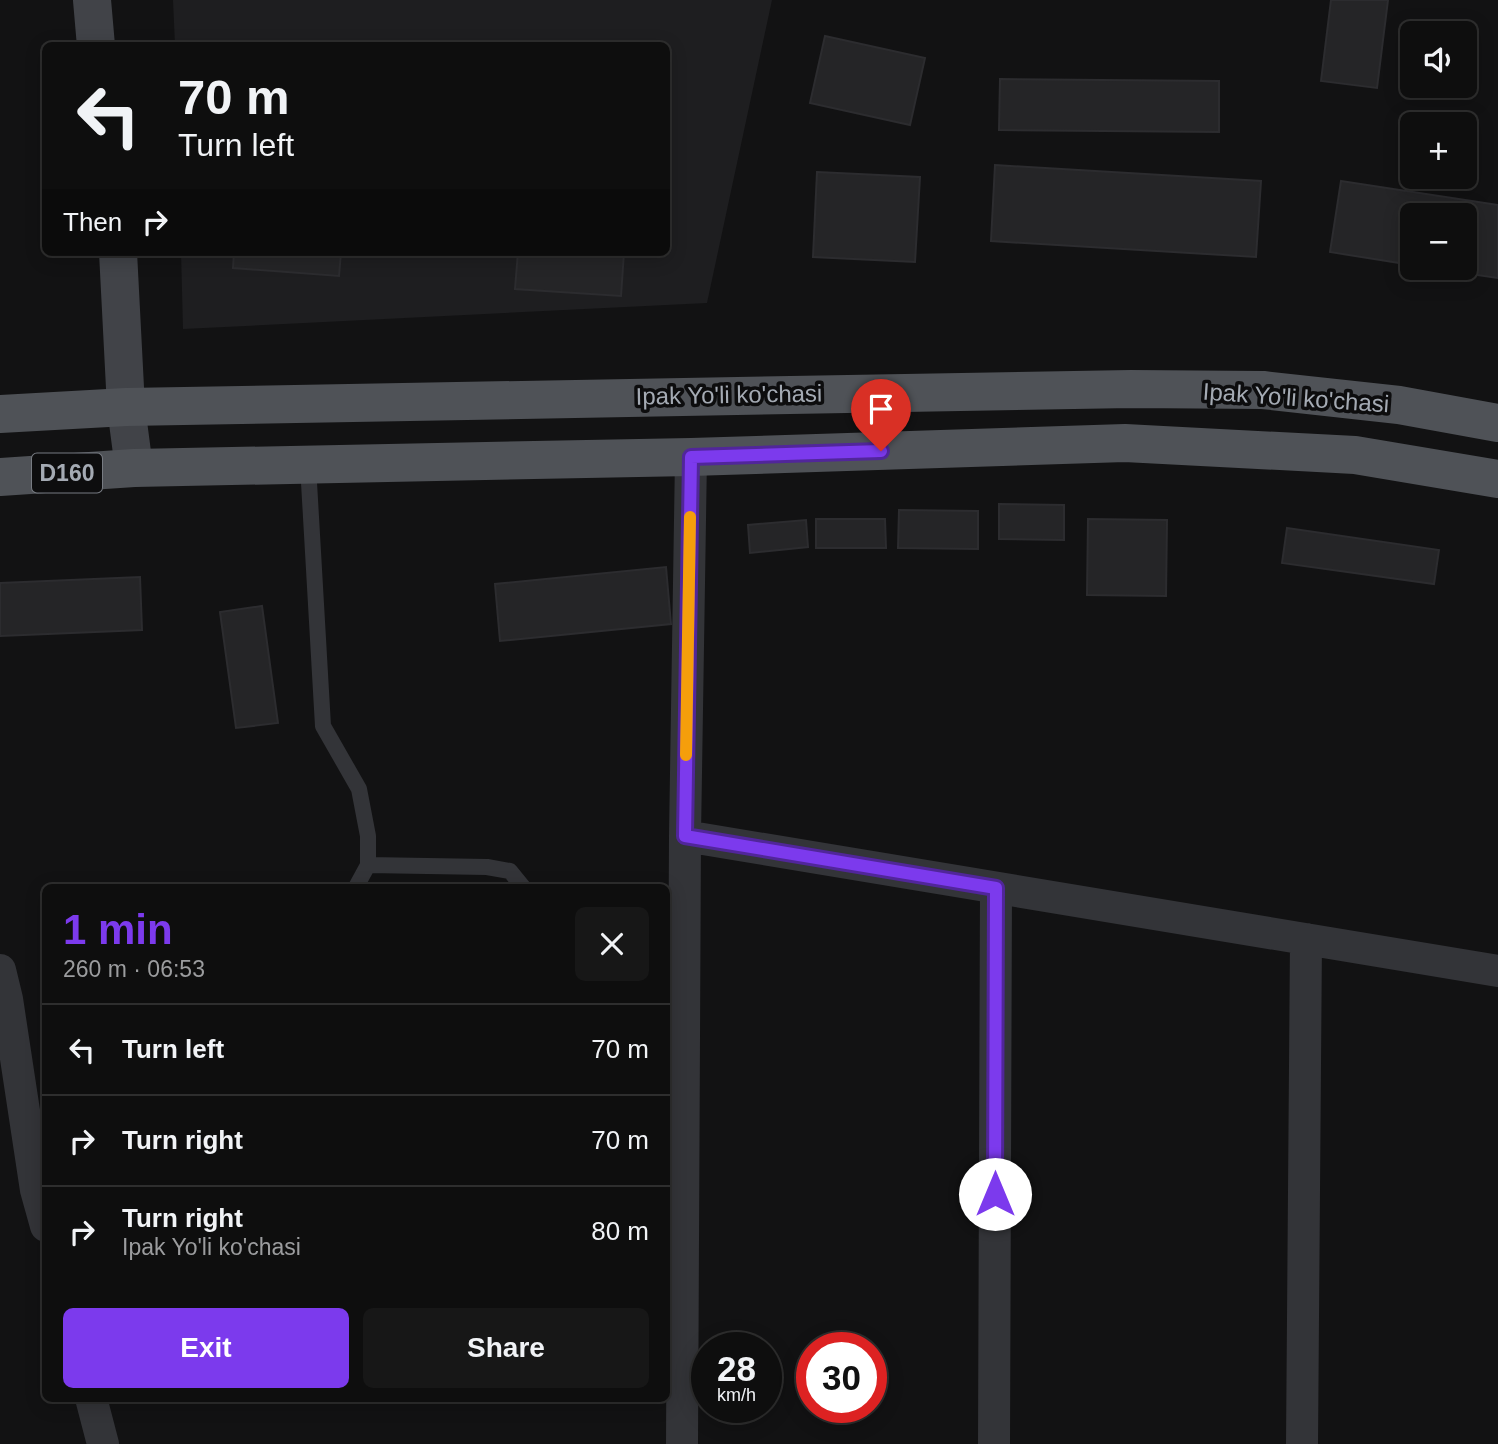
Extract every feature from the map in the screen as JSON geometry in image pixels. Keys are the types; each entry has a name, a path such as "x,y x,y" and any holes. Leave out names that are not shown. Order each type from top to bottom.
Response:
{"main road":[{"path":"92,0 96,42"},
{"path":"118,256 126,407 134,468"},
{"name":"Ipak Yo'li ko'chasi","path":"126,407 1131,389 1250,390 1399,405 1498,422"},
{"path":"0,414 126,407"},
{"name":"D160","path":"0,477 134,468 691,457 1125,443 1355,455 1498,479"}],"street":[{"path":"682,1444 685,836 691,457"},
{"path":"685,836 1498,971"},
{"path":"994,1444 996,888"},
{"path":"1303,1444 1306,939"},
{"path":"0,970 7,999 36,1190 42,1212"},
{"path":"92,1402 103,1444"}],"lane":[{"path":"308,465 323,726 359,789 368,836 369,865 358,884"},
{"path":"369,865 487,867 510,872 520,884"}],"shaded area":[{"path":"173,0 772,0 707,303 183,329 181,256 670,256 670,42 175,42"}],"building":[{"path":"1331,0 1388,0 1377,88 1321,81"},
{"path":"825,36 925,58 910,125 810,103"},
{"path":"1000,79 1219,81 1219,132 999,130"},
{"path":"995,165 1261,181 1256,257 991,241"},
{"path":"817,172 920,177 915,262 813,257"},
{"path":"1341,181 1498,205 1498,278 1477,275 1477,203 1400,203 1400,263 1330,252"},
{"path":"234,256 341,256 339,276 233,268"},
{"path":"518,256 624,256 621,296 515,289"},
{"path":"999,504 1064,505 1064,540 999,539"},
{"path":"899,510 978,511 978,549 898,548"},
{"path":"816,519 885,519 886,548 816,548"},
{"path":"1088,519 1167,520 1166,596 1087,595"},
{"path":"806,520 808,547 750,553 748,525"},
{"path":"1287,528 1439,550 1434,584 1282,563"},
{"path":"666,567 671,624 500,641 495,584"},
{"path":"140,577 142,630 0,636 0,583"},
{"path":"262,606 278,723 236,728 220,612"}],"slow traffic":[{"path":"686,755 690,517"}],"route":[{"path":"881,451 691,457 685,836 996,888 995,1194"}]}
